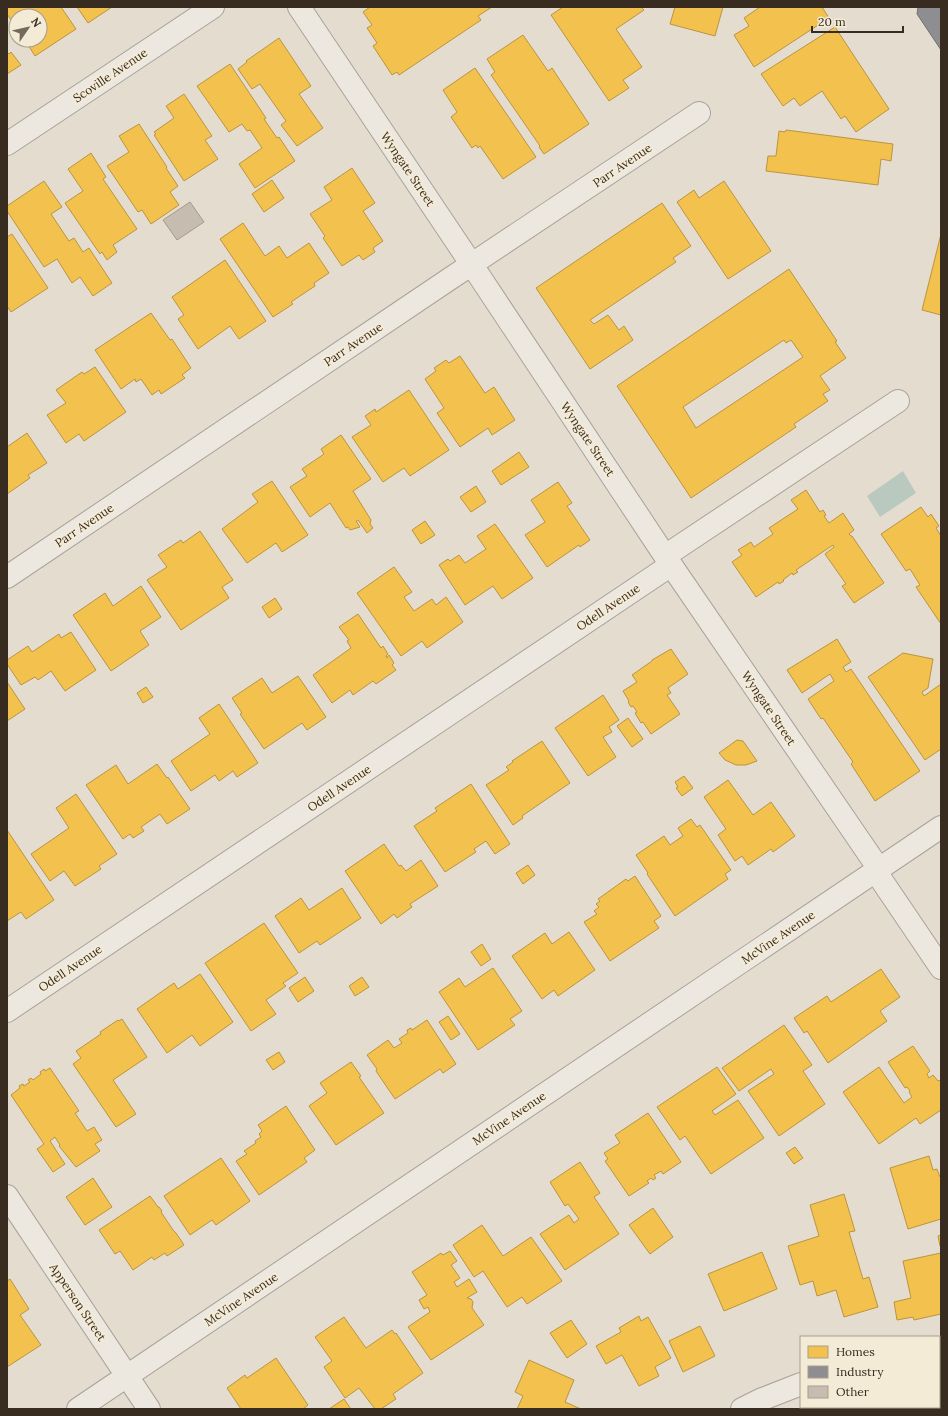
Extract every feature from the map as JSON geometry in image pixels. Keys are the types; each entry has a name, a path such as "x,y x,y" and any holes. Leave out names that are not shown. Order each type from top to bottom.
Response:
{"street":[{"name":"Scoville Avenue","path":"7,144 213,7"},
{"name":"Wyngate Street","path":"298,7 472,264 941,968"},
{"name":"Parr Avenue","path":"7,577 699,113"},
{"name":"Odell Avenue","path":"7,1011 668,560 898,401"},
{"name":"McVine Avenue","path":"78,1409 941,827"},
{"name":"Apperson Street","path":"7,1196 149,1409"},
{"path":"742,1409 760,1400 800,1384"}],"shaded area":[{"path":"903,471 916,493 880,517 867,496"}],"building: Homes":[{"path":"7,7 61,7 76,29 48,47 48,8 8,8 8,15"},
{"path":"77,7 112,7 88,23"},
{"path":"370,7 492,7 478,16 481,20 399,75 397,72 392,75 373,46 377,43 367,28 372,25 363,12"},
{"path":"563,7 641,7 644,10 616,29 642,67 623,80 629,88 609,101 551,15"},
{"path":"675,7 723,7 715,36 670,24"},
{"path":"760,7 822,7 829,18 754,67 734,35 749,26 744,18"},
{"path":"835,27 889,109 856,132 845,116 841,119 822,91 800,106 794,98 783,106 761,74"},
{"path":"523,35 548,71 552,68 589,124 544,154 491,75 495,72 487,59"},
{"path":"279,38 311,86 299,94 323,128 297,146 281,125 286,121 260,84 252,89 238,69 247,62 246,61"},
{"path":"30,48 47,48 35,56"},
{"path":"7,52 9,54 11,52 21,65 7,74"},
{"path":"230,64 266,118 264,119 277,138 279,137 295,161 255,188 239,164 262,148 250,130 247,131 242,124 229,132 197,86"},
{"path":"475,68 536,157 503,179 480,146 478,148 476,145 472,148 451,117 457,112 443,90"},
{"path":"184,94 212,136 205,140 218,159 184,181 154,135 156,134 154,132 174,118 166,106"},
{"path":"139,124 178,186 170,192 179,205 151,224 142,210 138,212 107,166 129,152 119,136"},
{"path":"786,130 893,144 891,161 881,159 878,185 766,171 768,156 776,156 779,131 785,132"},
{"path":"91,153 106,177 103,179 137,229 113,245 117,252 107,260 102,252 100,254 65,203 83,191 68,169"},
{"path":"352,168 375,203 363,211 383,241 373,248 375,252 363,260 359,255 342,266 323,238 325,236 310,214 332,200 324,187"},
{"path":"272,180 284,198 264,212 252,194"},
{"path":"44,181 62,207 51,214 69,241 74,238 83,252 89,248 112,283 93,296 80,277 72,283 57,259 44,267 7,211 7,206"},
{"path":"724,181 771,251 728,279 677,202 694,190 699,198"},
{"path":"662,203 691,246 673,258 676,262 590,320 594,324 608,315 619,330 624,326 633,340 590,369 536,288"},
{"path":"243,223 265,256 279,246 287,258 309,243 329,273 314,283 315,286 291,302 293,304 273,317 220,239"},
{"path":"12,234 48,288 11,312 7,306 7,237"},
{"path":"941,234 941,315 922,310"},
{"path":"225,260 266,321 239,339 230,326 198,349 178,319 184,315 172,297"},
{"path":"789,269 837,341 835,342 846,358 820,376 830,390 823,394 828,401 794,424 796,427 691,498 617,386","holes":["784,340 786,343 791,340 803,357 696,428 683,407"]},
{"path":"151,313 170,340 172,339 191,368 182,375 185,378 161,394 159,390 152,395 141,379 136,382 135,379 121,389 95,350"},
{"path":"460,356 485,393 494,387 515,420 492,435 488,428 460,447 437,413 444,408 425,379 436,371 434,368 446,360 449,363"},
{"path":"95,367 126,412 84,441 79,434 66,443 47,415 66,403 56,390 82,372 84,374"},
{"path":"409,390 449,450 410,476 404,468 383,482 352,437 371,425 365,416 375,409 376,412"},
{"path":"27,433 47,463 28,475 30,478 7,494 7,447"},
{"path":"341,435 371,479 353,491 371,520 370,524 373,528 367,533 358,520 356,521 360,527 350,530 348,527 346,528 330,503 310,517 290,487 307,476 302,469 324,454 321,449"},
{"path":"519,452 529,467 501,485 492,471"},
{"path":"272,481 308,535 282,552 276,543 247,563 222,529 258,502 252,494"},
{"path":"558,482 572,503 567,506 590,540 580,547 579,545 547,567 525,535 545,522 531,500"},
{"path":"476,486 486,502 471,512 460,497"},
{"path":"806,490 820,512 823,510 826,515 824,516 829,523 843,513 854,530 849,534 852,536 884,583 854,603 842,586 846,584 825,554 834,547 833,545 796,570 798,572 793,575 792,573 783,580 784,581 779,584 778,582 756,597 732,562 742,555 738,550 751,542 754,547 773,534 769,528 798,509 791,500"},
{"path":"921,507 928,517 931,514 939,526 936,528 941,536 941,624 916,587 920,585 910,569 906,571 881,534"},
{"path":"425,521 435,535 421,544 412,530"},
{"path":"495,524 533,578 502,599 493,586 465,605 439,565 448,559 450,561 459,555 465,563 486,549 477,536"},
{"path":"200,531 233,580 222,587 229,598 181,630 147,580 167,567 158,555 181,540 183,543"},
{"path":"394,567 412,592 404,597 414,611 432,599 436,605 446,597 463,622 427,648 422,641 401,656 357,593"},
{"path":"141,586 161,617 140,631 149,645 111,671 73,615 105,593 113,606"},
{"path":"275,598 282,609 269,618 262,607"},
{"path":"358,614 381,648 383,646 388,654 386,656 387,658 389,655 394,663 392,665 396,670 376,684 373,681 353,695 350,690 332,703 313,675 351,648 347,641 349,640 339,627"},
{"path":"71,632 96,670 65,691 51,671 38,680 35,677 21,685 7,664 7,660 28,646 32,652 59,634 61,638"},
{"path":"837,639 851,662 843,667 846,672 851,669 920,771 875,801 851,764 853,762 808,699 834,681 830,674 802,693 787,670"},
{"path":"671,649 688,674 668,688 671,693 667,695 680,714 651,734 643,722 641,723 635,713 637,712 633,706 631,707 623,691 637,682 632,675 652,660"},
{"path":"903,653 933,659 928,688 922,692 924,696 941,684 941,749 925,760 868,677"},
{"path":"298,676 326,717 307,730 302,723 264,749 240,714 242,713 232,698 262,678 272,693"},
{"path":"7,682 25,709 7,721"},
{"path":"146,687 153,697 143,703 137,693"},
{"path":"603,695 619,720 609,727 612,732 603,737 616,757 588,776 555,728"},
{"path":"219,704 258,763 237,777 233,771 219,781 215,775 191,791 171,761 210,734 199,718"},
{"path":"628,718 643,739 632,747 617,726"},
{"path":"737,740 743,741 757,761 746,765 736,765 725,760 719,753"},
{"path":"542,741 570,783 522,816 523,818 513,825 486,785 509,770 506,767 513,762 512,761"},
{"path":"157,764 190,809 167,824 160,814 141,827 144,831 133,838 130,834 123,839 86,785 116,765 128,784"},
{"path":"684,776 693,788 682,796 676,788 678,787 675,782"},
{"path":"728,780 753,815 771,802 795,836 773,852 771,849 748,865 742,856 735,861 718,835 726,829 704,797"},
{"path":"471,784 510,844 495,854 486,841 474,849 476,852 445,872 414,826 437,811 435,808"},
{"path":"76,794 117,854 99,866 101,869 75,886 64,871 50,881 31,854 69,828 56,808"},
{"path":"691,819 697,827 700,825 731,870 725,874 728,879 675,916 636,855 664,836 670,845 683,836 678,828"},
{"path":"7,830 54,900 26,919 21,912 7,921"},
{"path":"384,844 399,866 401,865 406,871 421,860 438,886 410,904 412,907 397,918 394,914 381,924 345,871"},
{"path":"528,865 535,875 523,884 516,873"},
{"path":"635,876 661,916 654,921 659,928 610,961 584,922 597,914 594,911 599,907 596,904 600,901 598,899 626,879 628,881"},
{"path":"342,888 361,918 320,945 317,941 299,953 275,916 301,898 309,910"},
{"path":"264,923 298,973 283,983 286,986 266,1000 276,1014 251,1031 205,963"},
{"path":"569,932 595,970 558,996 554,990 542,999 512,956 545,933 552,944"},
{"path":"482,944 491,959 481,966 471,952"},
{"path":"493,968 522,1011 510,1019 515,1025 478,1050 439,992 459,978 465,987"},
{"path":"881,969 900,997 880,1011 887,1021 828,1063 807,1031 804,1033 794,1018 827,996 831,1002"},
{"path":"200,974 233,1022 200,1046 192,1035 167,1053 137,1009 174,983 178,989"},
{"path":"305,977 314,991 298,1002 289,988"},
{"path":"362,977 369,987 355,996 349,986"},
{"path":"448,1016 460,1034 451,1040 439,1022"},
{"path":"122,1019 147,1057 113,1080 136,1114 116,1127 73,1064 81,1058 76,1051 101,1034 100,1032"},
{"path":"427,1020 456,1064 443,1073 440,1069 395,1099 367,1055 388,1040 394,1048 402,1043 399,1039 408,1033 407,1030 411,1028 412,1030"},
{"path":"784,1025 812,1065 803,1071 825,1104 779,1136 748,1091 774,1074 771,1069 739,1091 722,1068"},
{"path":"913,1046 930,1071 927,1074 929,1078 933,1075 938,1081 941,1080 941,1110 920,1124 916,1118 879,1144 843,1092 879,1067 904,1103 912,1097 909,1092 910,1091 907,1087 905,1088 888,1062"},
{"path":"279,1052 285,1062 273,1070 266,1060"},
{"path":"351,1062 361,1076 359,1077 384,1113 336,1145 309,1106 327,1093 320,1083"},
{"path":"717,1067 736,1094 712,1111 715,1115 738,1100 764,1138 711,1174 685,1136 680,1140 657,1107"},
{"path":"50,1068 79,1111 75,1113 87,1131 94,1127 102,1140 95,1144 100,1151 76,1167 59,1146 60,1145 55,1137 50,1141 65,1164 53,1172 37,1149 44,1144 11,1095 20,1088 19,1086 23,1084 24,1086 30,1082 28,1080 31,1078 33,1080 41,1074 40,1072 44,1069 45,1071"},
{"path":"286,1106 315,1150 304,1158 307,1162 259,1195 236,1161 247,1154 244,1151 256,1143 255,1141 261,1137 259,1134 262,1131 258,1125"},
{"path":"648,1113 681,1162 663,1174 661,1171 654,1175 656,1178 653,1180 651,1178 647,1181 649,1183 629,1196 605,1161 608,1159 604,1153 620,1143 615,1135"},
{"path":"795,1147 803,1158 794,1164 786,1153"},
{"path":"929,1156 933,1170 937,1169 941,1177 941,1219 908,1229 890,1168"},
{"path":"221,1158 250,1201 216,1225 212,1220 190,1235 164,1196"},
{"path":"580,1162 600,1193 594,1197 619,1234 565,1270 540,1234 569,1215 574,1223 579,1219 568,1204 565,1206 550,1182"},
{"path":"93,1178 112,1207 85,1225 66,1197"},
{"path":"844,1194 855,1231 849,1232 863,1279 869,1277 878,1307 844,1317 836,1290 817,1296 813,1281 800,1285 788,1246 819,1236 810,1205"},
{"path":"150,1196 162,1211 161,1212 184,1245 167,1256 165,1253 154,1260 152,1257 133,1270 120,1251 115,1254 99,1230"},
{"path":"653,1208 673,1237 650,1254 629,1225"},
{"path":"482,1225 503,1256 531,1237 562,1281 527,1304 522,1297 507,1307 483,1271 474,1277 453,1245"},
{"path":"941,1235 941,1245 940,1246 938,1236"},
{"path":"450,1251 457,1261 451,1265 460,1278 454,1282 457,1287 469,1279 477,1292 467,1298 471,1299 473,1302 472,1308 484,1325 431,1360 408,1327 430,1312 428,1307 424,1309 419,1300 427,1295 412,1272 441,1253 443,1255"},
{"path":"762,1252 777,1289 724,1311 708,1274"},
{"path":"941,1253 941,1314 914,1320 913,1317 897,1320 894,1302 911,1298 903,1261"},
{"path":"10,1279 29,1309 20,1315 41,1345 7,1367 7,1281"},
{"path":"639,1316 641,1321 648,1317 671,1358 655,1367 659,1376 639,1386 622,1355 606,1364 596,1346 621,1332 619,1328"},
{"path":"344,1317 366,1348 392,1330 395,1334 396,1333 423,1373 393,1394 396,1399 381,1409 375,1409 359,1388 345,1398 324,1367 332,1361 315,1337"},
{"path":"571,1320 587,1344 567,1358 550,1333"},
{"path":"700,1326 715,1356 683,1372 669,1341"},
{"path":"276,1358 308,1405 303,1409 241,1409 227,1388 245,1375 247,1378"},
{"path":"529,1360 574,1380 565,1402 581,1409 517,1409 523,1396 515,1392"},
{"path":"344,1399 351,1409 329,1409"}],"building: Industry":[{"path":"918,7 941,7 941,50 917,14"}],"building: Other":[{"path":"190,202 204,222 177,240 163,220"}]}
